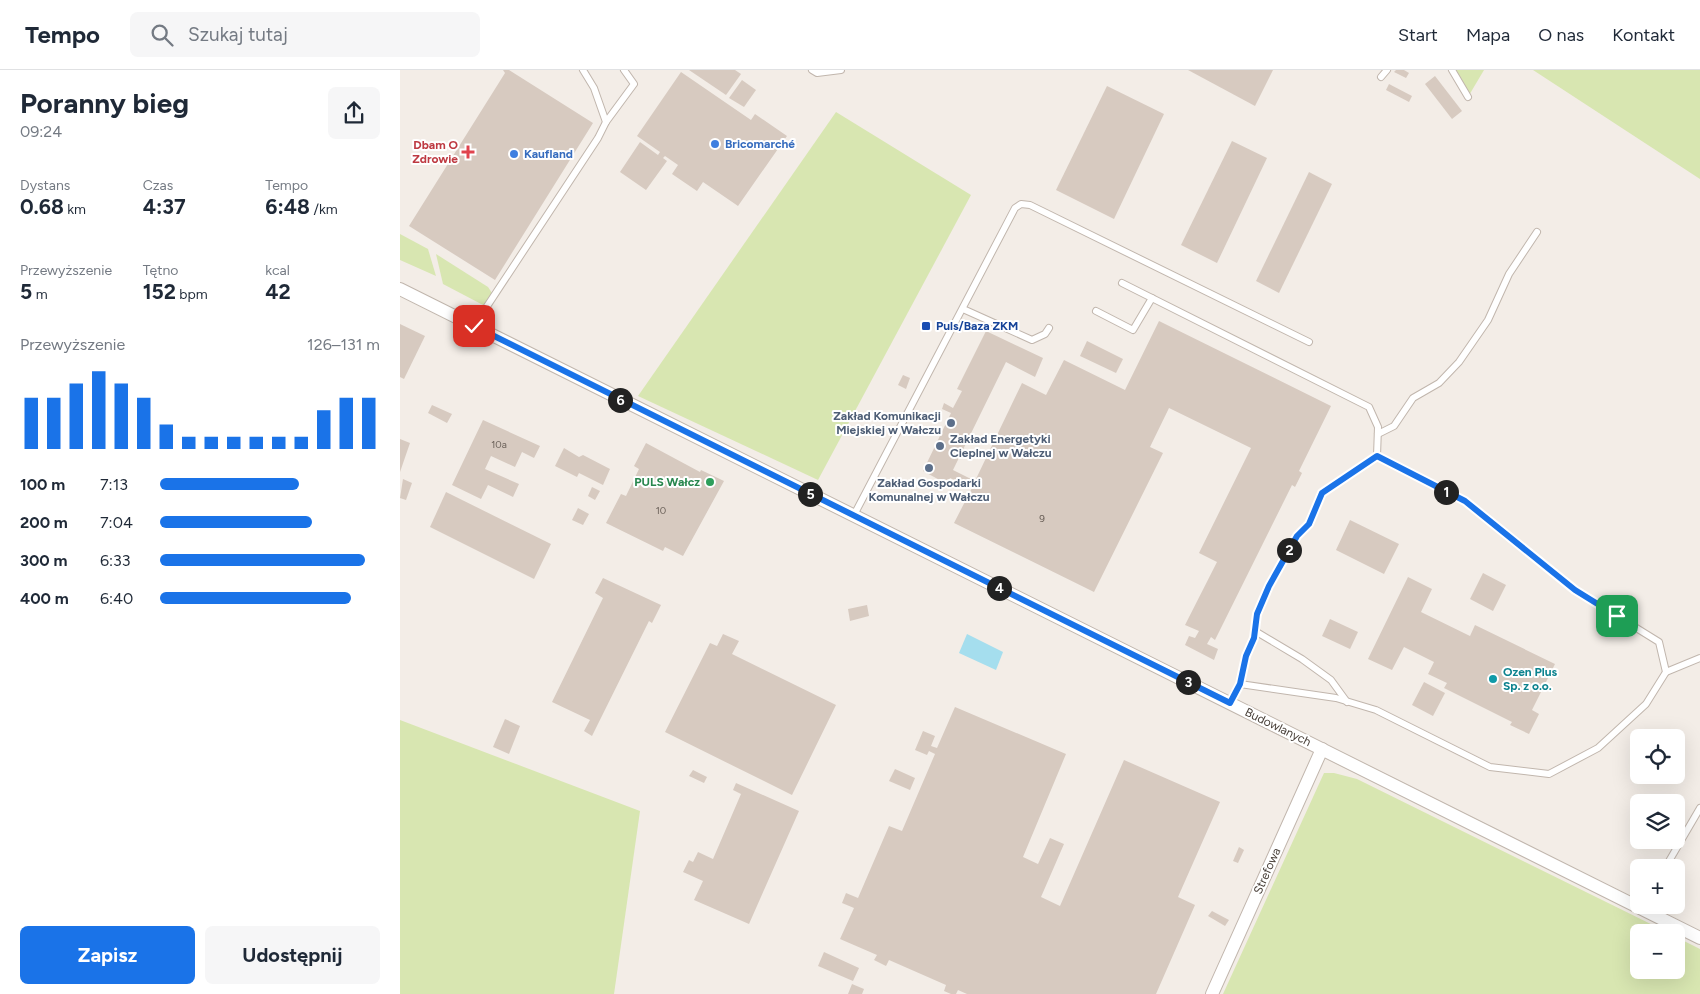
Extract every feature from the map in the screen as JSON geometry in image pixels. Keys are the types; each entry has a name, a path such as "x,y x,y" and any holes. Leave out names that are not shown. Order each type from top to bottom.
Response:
{"street":[{"name":"Budowlanych","path":"400,289 1630,901"},
{"name":"Strefowa","path":"1212,994 1322,749"},
{"name":"Budowlanych","path":"1655,914 1700,938"}],"lane":[{"path":"583,70 594,88 606,122"},
{"path":"474,326 598,138 606,122 634,84 624,70"},
{"path":"812,70 817,73 841,70"},
{"path":"1381,77 1387,70"},
{"path":"1452,70 1468,97"},
{"path":"854,515 1015,208 1021,204 1030,205 1309,342"},
{"path":"1378,434 1394,426 1413,398 1439,383 1459,362 1488,320 1509,274 1537,232"},
{"path":"1122,283 1369,407 1378,427 1377,456"},
{"path":"1096,311 1133,330 1152,298"},
{"path":"963,309 1032,340 1045,334 1048,328"},
{"path":"1230,703 1240,684 1246,656 1255,631 1257,614 1269,586 1297,536 1309,524 1322,493 1377,456"},
{"path":"1377,456 1465,501 1575,590 1659,642 1666,672"},
{"path":"1255,631 1302,659 1331,680 1348,702"},
{"path":"1240,684 1275,688 1348,702 1376,710 1490,766 1549,774 1598,748 1646,704 1666,672 1700,658"},
{"path":"1670,859 1700,808"}],"green space":[{"path":"1452,70 1484,70 1468,97"},
{"path":"1533,70 1700,70 1700,179"},
{"path":"836,112 971,195 818,480 638,396"},
{"path":"400,234 428,249 436,276 400,260"},
{"path":"436,254 488,287 492,293 490,299 483,305 443,284"},
{"path":"400,720 640,811 614,994 400,994"},
{"path":"1324,773 1334,773 1357,779 1651,924 1630,924 1630,979 1685,979 1685,942 1700,949 1700,994 1223,994"}],"water":[{"path":"967,634 1003,652 996,670 959,653"}],"building":[{"name":"Kaufland","path":"503,70 509,70 593,123 495,280 409,226 505,73"},
{"path":"689,70 735,70 741,74 726,95"},
{"path":"1188,70 1273,70 1255,106"},
{"path":"1396,70 1404,70 1409,73 1406,78 1394,72"},
{"name":"Bricomarché","path":"681,72 751,120 755,114 787,136 738,206 703,182 697,191 672,174 678,165 665,156 663,158 667,161 646,190 620,172 640,142 658,155 660,152 637,136"},
{"path":"1435,76 1462,111 1452,119 1425,84"},
{"path":"742,80 756,90 744,107 729,98"},
{"path":"1389,84 1412,96 1409,102 1386,90"},
{"path":"1107,86 1164,114 1114,219 1056,190"},
{"path":"1232,141 1267,158 1217,263 1181,245"},
{"path":"1309,172 1332,184 1279,293 1256,281"},
{"path":"1159,321 1331,406 1299,471 1302,473 1295,487 1292,485 1215,640 1211,637 1207,644 1218,649 1214,660 1185,645 1189,636 1195,638 1199,631 1185,625 1217,562 1199,553 1251,448 1169,408 1150,447 1163,453 1094,592 954,523 972,488 950,478 947,484 923,471 951,413 942,409 944,403 953,408 962,391 957,389 986,331 1043,358 1035,377 1006,362 953,470 975,481 1022,383 1046,395 1064,360 1125,390"},
{"path":"400,324 425,336 404,379 400,377"},
{"path":"1087,341 1123,359 1116,373 1080,356"},
{"path":"903,375 910,378 906,389 898,385"},
{"path":"432,405 452,414 447,423 428,413"},
{"path":"483,420 540,446 534,458 522,452 515,467 491,456 485,469 519,484 513,497 488,485 481,499 452,485"},
{"path":"400,439 410,443 400,472"},
{"path":"646,443 700,472 701,470 724,481 683,556 665,547 663,551 606,523 621,494 626,496 639,469 634,466"},
{"path":"564,448 579,457 583,455 610,469 603,485 579,473 577,477 555,466"},
{"path":"403,479 412,483 406,500 400,498"},
{"path":"592,487 600,491 595,500 588,496"},
{"path":"446,492 551,544 534,579 430,527"},
{"path":"578,508 589,514 583,525 572,520"},
{"path":"1350,520 1399,544 1384,574 1336,550"},
{"path":"1483,573 1506,585 1493,611 1470,599"},
{"name":"Ozen Plus Sp. z o.o.","path":"1408,577 1432,589 1421,612 1470,636 1475,625 1555,664 1532,710 1539,714 1529,734 1510,725 1512,722 1444,688 1447,683 1428,674 1434,662 1404,647 1392,670 1368,659"},
{"path":"603,578 661,605 652,623 649,621 592,736 584,731 590,720 552,702 603,598 595,593"},
{"path":"867,605 869,616 850,621 848,609"},
{"path":"1330,619 1358,632 1350,649 1322,636"},
{"path":"723,634 739,641 732,654 836,705 792,795 665,732 710,643 717,646"},
{"path":"1424,682 1445,693 1433,716 1412,705"},
{"path":"955,707 1066,754 1023,857 1038,864 1050,838 1064,844 1041,897 1060,906 1124,760 1220,802 1178,897 1195,905 1156,994 967,994 958,990 956,994 951,994 944,991 946,985 889,960 886,966 874,960 877,955 840,939 854,908 842,903 846,893 858,898 889,826 902,831 935,754 929,751 927,755 915,750 923,731 935,736 931,746 937,748"},
{"path":"505,719 520,726 509,754 493,747"},
{"path":"895,769 915,778 910,790 889,781"},
{"path":"693,770 707,777 704,783 689,776"},
{"path":"736,783 799,811 749,924 694,900 703,881 683,872 689,860 693,862 698,852 713,859 741,794 733,790"},
{"path":"1239,847 1244,850 1238,863 1233,861"},
{"path":"1212,911 1229,920 1225,926 1208,916"},
{"path":"824,952 859,968 853,981 818,966"},
{"path":"852,984 864,989 862,994 848,994"}],"place":[{"name":"Bricomarché","path":"715,144"},
{"name":"Dbam O Zdrowie","path":"468,152"},
{"name":"Kaufland","path":"514,154"},
{"name":"Puls/Baza ZKM","path":"926,326"},
{"name":"Zakład Komunikacji Miejskiej w Wałczu","path":"951,423"},
{"name":"Zakład Energetyki Cieplnej w Wałczu","path":"940,446"},
{"name":"Zakład Gospodarki Komunalnej w Wałczu","path":"929,468"},
{"name":"PULS Wałcz","path":"710,482"},
{"name":"Ozen Plus Sp. z o.o.","path":"1493,679"}],"route":[{"path":"474,326 619,400 1230,703 1240,684 1246,656 1254,638 1257,614 1269,586 1297,536 1309,524 1322,493 1377,456 1465,501 1575,590 1617,616"}]}
